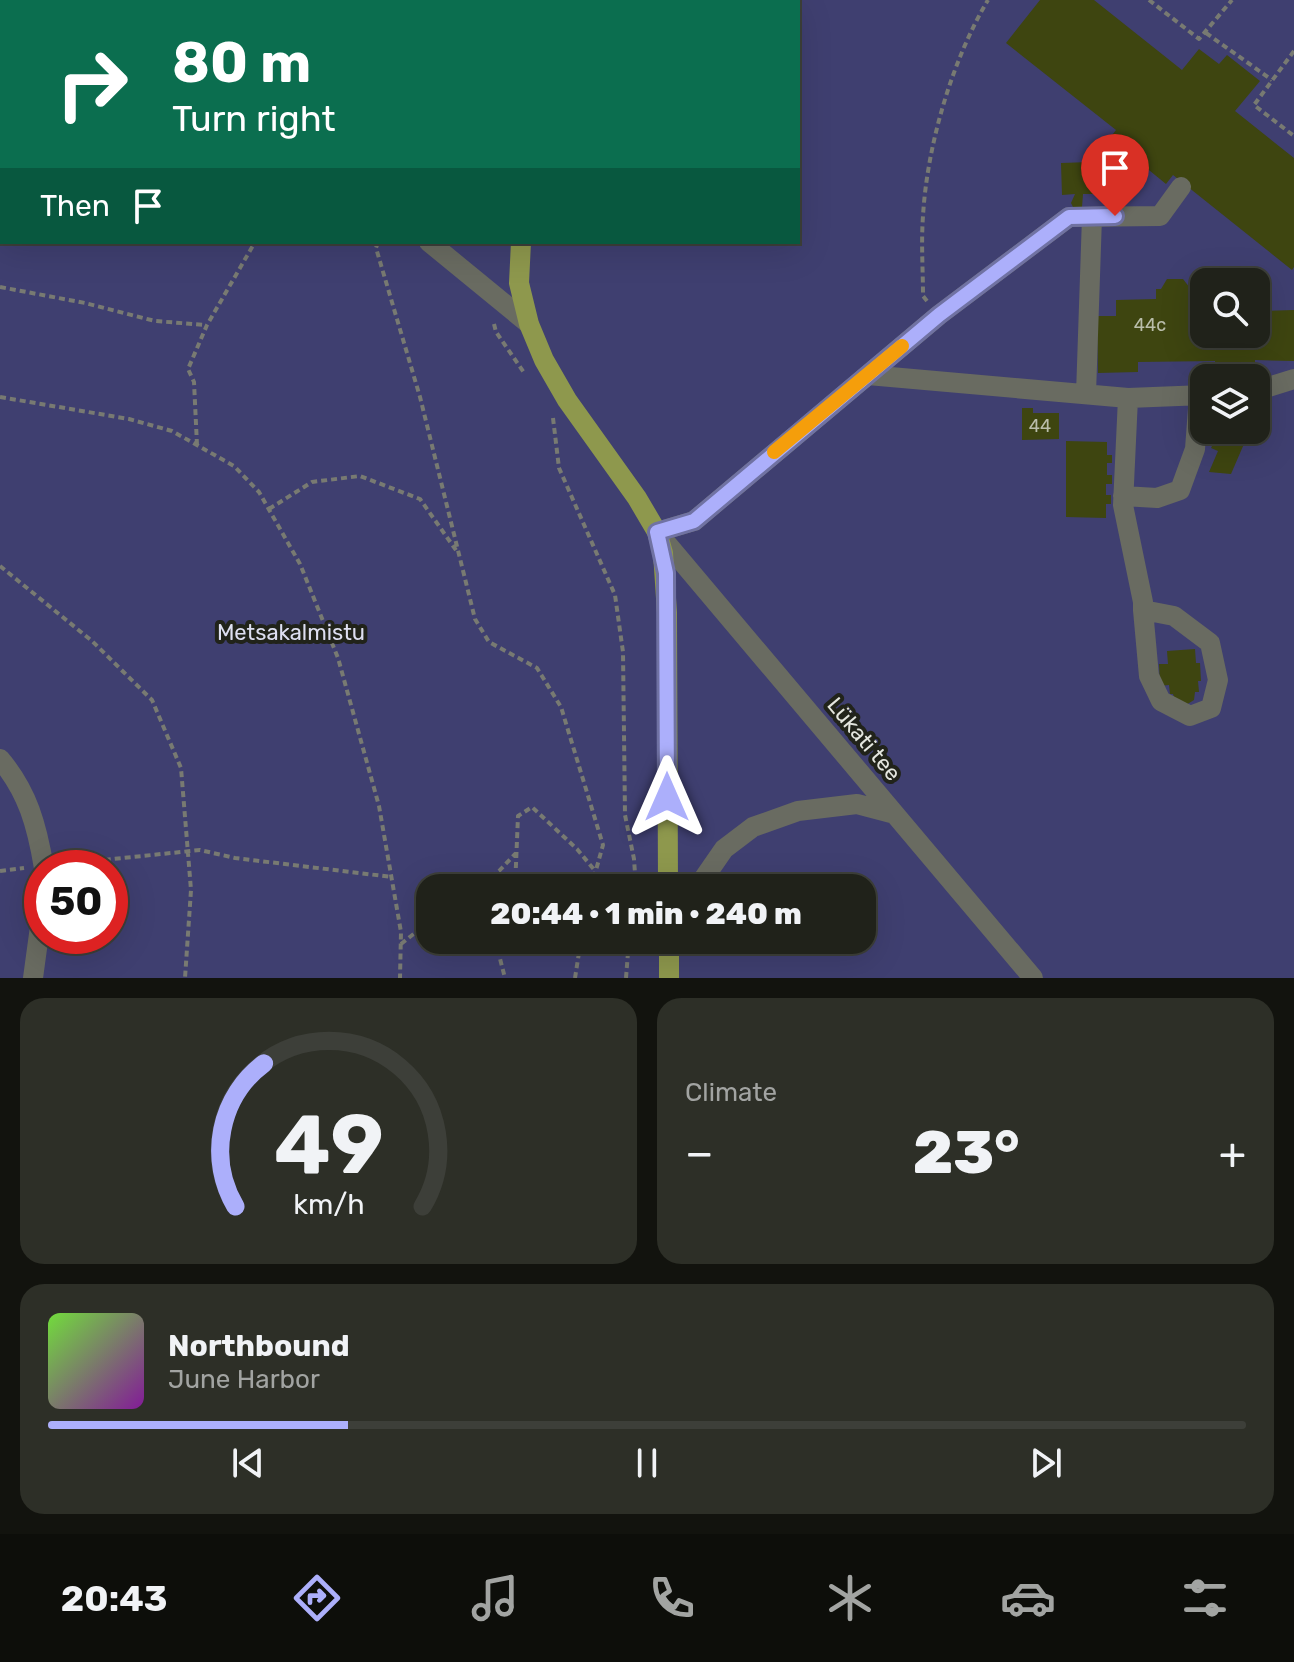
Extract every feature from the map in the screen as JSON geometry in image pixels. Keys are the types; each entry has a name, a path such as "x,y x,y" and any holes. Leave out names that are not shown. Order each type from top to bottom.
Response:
{"main road":[{"path":"521,244 519,283 529,324 544,360 567,400 637,498 657,532 666,573 668,874"},
{"path":"669,978 670,954"}],"street":[{"path":"657,532 694,521 939,315 1069,217 1160,216 1181,187"},
{"path":"1086,394 1092,217"},
{"path":"431,244 529,324"},
{"path":"868,375 1128,398 1190,395"},
{"path":"1270,387 1294,379"},
{"path":"1128,398 1123,496 1143,610 1149,676 1161,701 1190,716 1211,708 1218,680 1210,643 1174,616 1143,610"},
{"path":"1123,496 1157,498 1180,490 1196,444"},
{"name":"Lükati tee","path":"657,532 1033,978"},
{"path":"0,759 14,775 37,824 41,850"},
{"path":"707,874 724,849 753,827 798,811 857,804 895,814"},
{"path":"33,978 36,954"}],"path":[{"path":"939,315 923,296 923,215 937,128 959,58 988,0"},
{"path":"1149,0 1199,39 1232,0"},
{"path":"1206,33 1272,80"},
{"path":"1294,51 1254,105 1294,136"},
{"path":"197,445 194,382 188,369 207,325 254,244"},
{"path":"377,244 420,397 475,619 489,642 537,668 561,707 603,845 596,872"},
{"path":"0,287 85,303 155,321 207,325"},
{"path":"485,290 496,332 529,379"},
{"path":"0,397 129,419 172,431 234,466 259,492 300,564 338,658 379,806 401,932 400,978"},
{"path":"553,415 559,468 615,595 623,652 625,815 635,874"},
{"path":"269,509 312,482 360,476 420,499 459,555"},
{"path":"0,566 92,641 152,700 181,768 191,890 185,978"},
{"path":"516,874 518,816 532,807 577,849 596,872"},
{"path":"128,858 200,850 235,858 392,877"},
{"path":"495,874 517,851"},
{"path":"401,944 416,932"},
{"path":"499,954 505,978"},
{"path":"575,978 579,954"},
{"path":"626,978 628,954"}],"green space":[{"name":"Metsakalmistu","path":"800,0 1294,0 1294,978 0,978 0,244 800,244"}],"building":[{"path":"1040,0 1094,0 1182,70 1199,49 1219,64 1227,55 1260,81 1235,111 1294,158 1292,270 1173,175 1166,184 1133,157 1109,188 1093,188 1094,194 1083,194 1082,207 1073,207 1071,203 1075,194 1062,195 1061,163 1091,162 1116,130 1006,43"},
{"path":"1167,279 1183,279 1190,288 1190,348 1270,348 1270,311 1294,310 1294,361 1255,360 1255,364 1138,362 1138,372 1098,373 1097,316 1116,316 1116,300 1156,299 1156,289 1161,289"},
{"path":"1022,408 1033,408 1033,413 1059,413 1059,439 1022,440"},
{"path":"1066,441 1107,442 1107,455 1112,455 1112,463 1107,463 1107,475 1112,475 1112,484 1106,484 1106,495 1111,495 1111,504 1106,504 1106,518 1066,517"},
{"path":"1213,444 1244,444 1231,474 1209,472 1218,451 1211,448"},
{"path":"1195,649 1201,681 1198,681 1199,692 1195,692 1194,700 1186,705 1170,694 1169,685 1160,686 1159,664 1168,664 1167,651"}],"slow traffic":[{"path":"774,452 902,346"}],"route":[{"path":"667,797 666,573 657,532 694,521 939,315 1069,217 1115,216"}]}
